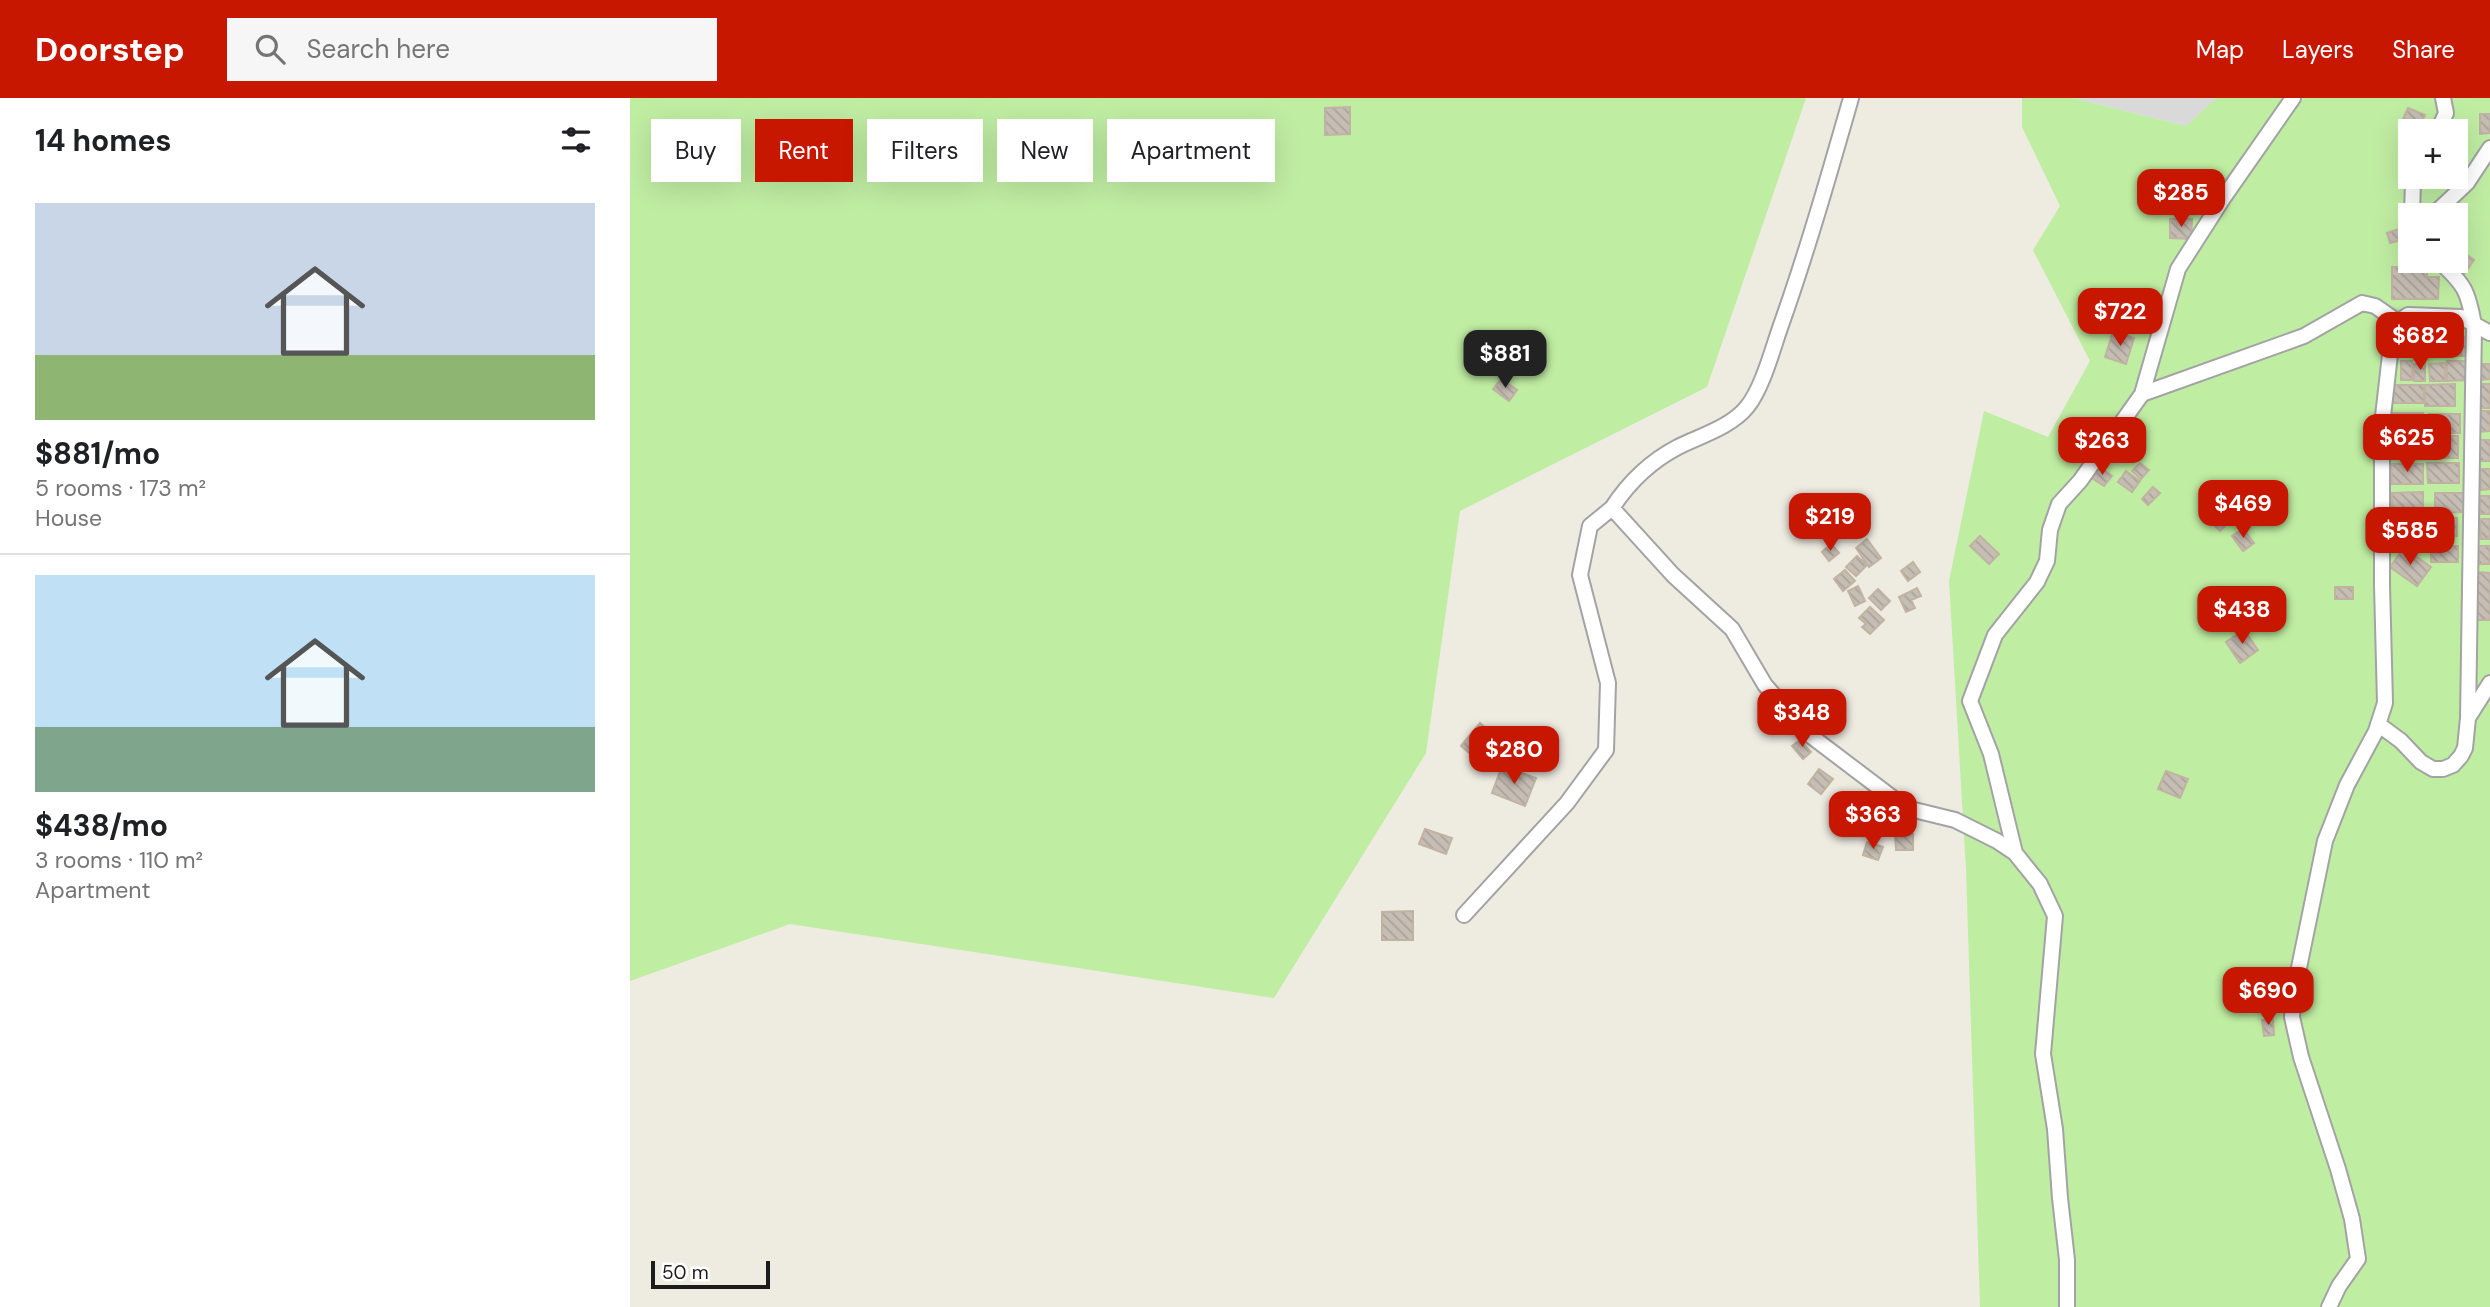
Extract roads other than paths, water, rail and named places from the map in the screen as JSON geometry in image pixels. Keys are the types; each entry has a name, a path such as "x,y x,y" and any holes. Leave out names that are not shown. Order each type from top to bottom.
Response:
{"street":[{"path":"1464,915 1567,803 1606,750 1608,683 1580,575 1590,526 1612,508 1624,489 1646,468 1677,448 1718,429 1747,407 1765,372 1808,249 1850,98"},
{"path":"2015,853 1991,754 1970,701 1995,635 2036,582 2047,561 2050,530 2059,504 2080,481 2142,394 2178,269 2293,98"},
{"path":"2443,98 2446,113 2443,119"},
{"path":"2446,203 2467,183 2490,148"},
{"path":"2378,724 2402,741 2421,762 2433,769 2453,765 2465,748 2468,718 2474,325 2468,295 2452,273"},
{"path":"2142,394 2304,336 2362,303 2375,306 2398,322"},
{"path":"2329,1307 2339,1286 2358,1259 2352,1219 2291,1017 2305,931 2325,841 2347,785 2378,724 2385,703 2382,425 2392,337 2398,322 2407,315 2461,317 2490,333"},
{"path":"1612,508 1673,575 1732,629 1765,685 1807,733 1906,808 1955,820 1997,841 2015,853 2040,884 2054,916 2043,1054 2055,1129 2067,1260 2067,1307"},
{"path":"2468,718 2490,683"}]}
